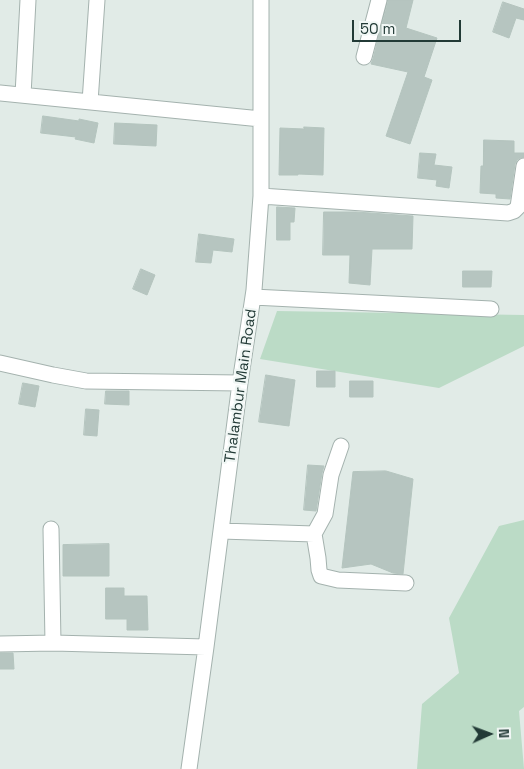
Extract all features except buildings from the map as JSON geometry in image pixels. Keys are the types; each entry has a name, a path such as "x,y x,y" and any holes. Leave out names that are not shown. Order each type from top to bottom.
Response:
{"street":[{"path":"23,96 28,0"},
{"path":"90,102 97,0"},
{"name":"Thalambur Main Road","path":"189,769 253,297 261,196 261,0"},
{"path":"364,57 379,0"},
{"path":"0,93 261,119"},
{"path":"261,196 508,213 518,207 524,166"},
{"path":"253,297 490,308"},
{"path":"0,363 86,381 240,383"},
{"path":"341,446 331,475 325,514 314,534 321,576 338,580 406,583"},
{"path":"51,529 53,643"},
{"path":"221,531 314,534"},
{"path":"0,644 53,643 206,647"}],"green space":[{"path":"277,311 524,315 524,346 439,388 260,359"},
{"path":"524,520 524,707 519,711 524,769 417,769 422,704 459,673 449,618 499,526"}]}
